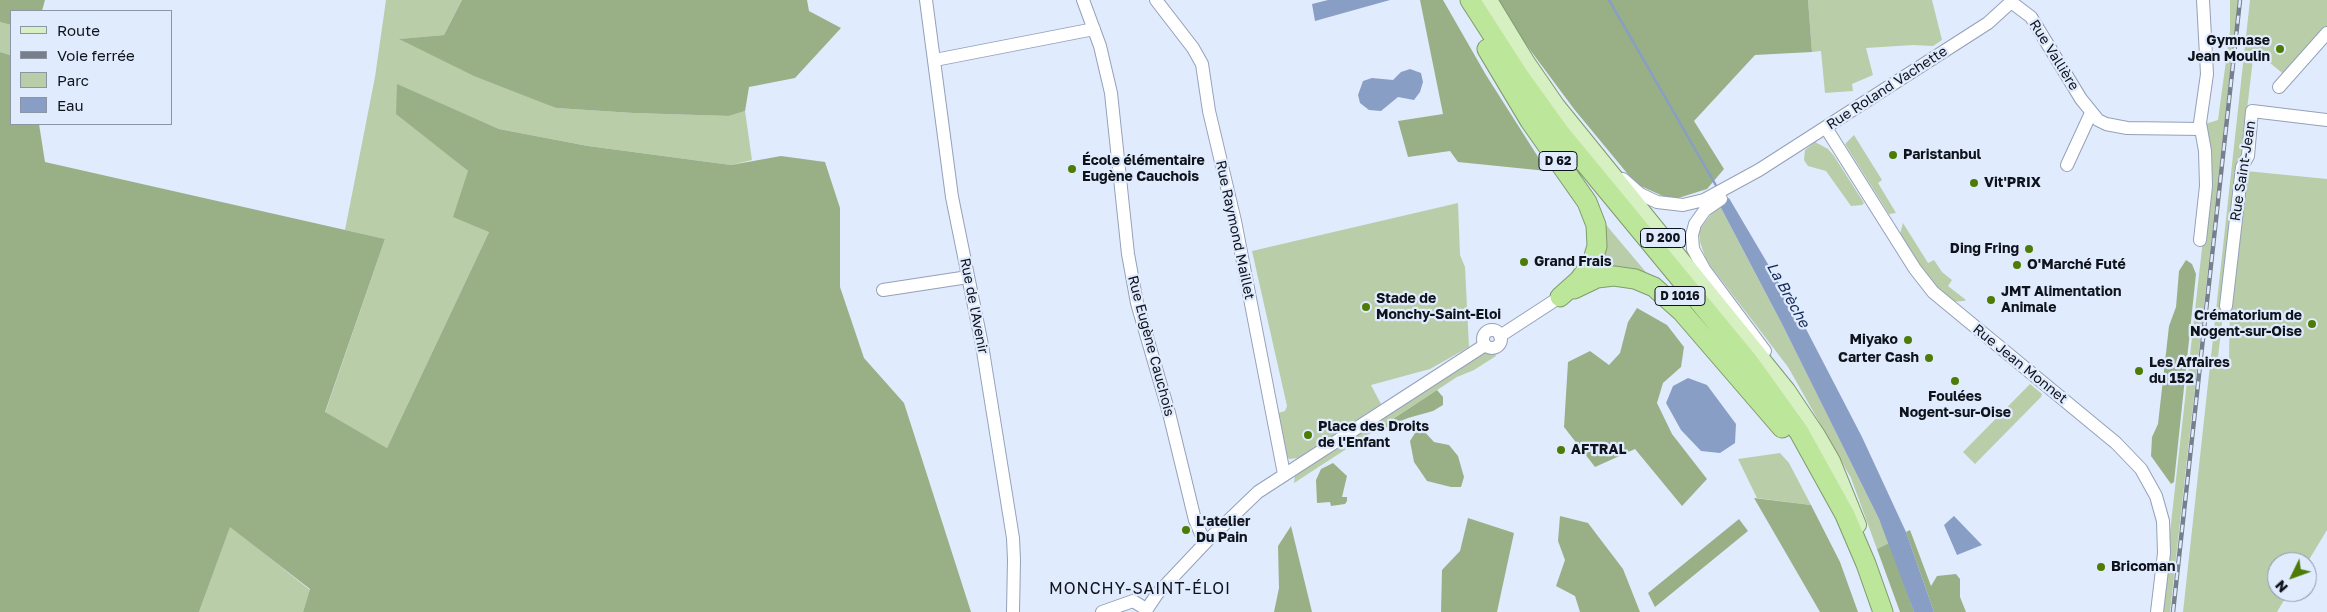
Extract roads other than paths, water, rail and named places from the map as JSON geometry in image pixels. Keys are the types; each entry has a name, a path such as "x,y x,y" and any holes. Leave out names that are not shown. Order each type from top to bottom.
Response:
{"highway":[{"name":"D 1016","path":"1457,0 1502,71 1550,138 1728,354 1782,428 1809,473 1834,521 1870,612"},
{"name":"D 1016","path":"1470,0 1510,62 1560,133 1748,361 1799,432 1826,476 1848,520 1883,612"},
{"name":"D 62","path":"1472,26 1530,121 1582,195 1594,218 1598,239 1594,258 1584,274 1560,297"},
{"name":"D 62","path":"1560,297 1591,281 1608,276 1635,279 1654,287 1688,319 1782,428"}],"main road":[{"name":"D 200","path":"1488,0 1541,84 1614,178 1766,362 1796,402 1822,443 1843,486 1870,557 1883,612"}],"street":[{"name":"Rue de l'Avenir","path":"926,0 951,187 982,345 1013,538 1013,612"},
{"name":"Rue Eugène Cauchois","path":"1083,0 1094,29 1113,101 1128,254 1135,293 1196,520 1201,534 1207,541"},
{"name":"Rue Raymond Maillet","path":"1156,0 1193,48 1202,64 1209,111 1233,212 1284,474"},
{"path":"2200,240 2206,186 2205,151 2201,129 2207,74 2203,0"},
{"name":"Rue Vallière","path":"2011,1 2031,16 2091,113 2106,124 2121,128 2201,129"},
{"name":"Rue Roland Vachette","path":"1712,200 1988,23 2011,1"},
{"path":"935,60 1094,29"},
{"path":"2279,87 2327,33"},
{"path":"1541,84 1621,177 1640,194 1657,202 1670,204 1712,200"},
{"name":"Rue Saint-Jean","path":"2226,306 2242,167 2248,156 2252,111 2327,120"},
{"path":"2067,165 2091,113"},
{"name":"Rue Jean Monnet","path":"1826,128 1916,270 1933,292 2116,443 2141,469 2156,496 2163,521 2164,553 2157,612"},
{"path":"1712,200 1695,224 1692,235 1693,249 1704,269 1773,362 1796,402"},
{"path":"883,290 968,278"},
{"name":"D 62","path":"1284,474 1485,345 1483,340 1486,333 1494,331 1500,336 1560,297"},
{"path":"1131,601 1139,603 1146,611 1160,591 1207,541 1253,496 1284,474"},
{"path":"1102,612 1160,591"}],"water":[{"path":"1328,0 1390,0 1315,21 1312,4"},
{"path":"1410,69 1421,73 1423,82 1420,92 1414,100 1398,97 1381,111 1369,110 1360,103 1358,95 1363,81 1372,78 1393,80 1401,72"},
{"name":"La Brèche","path":"1729,198 1805,327 1862,437 1906,532 1934,612 1914,612 1879,519 1782,324 1719,204"},
{"path":"1688,378 1707,385 1736,424 1735,443 1720,453 1701,451 1681,430 1666,403 1673,386"},
{"path":"1954,516 1982,545 1957,555 1944,525"}],"waterway":[{"name":"La Brèche","path":"1609,0 1718,189"}],"railway":[{"path":"2173,612 2240,0"}],"place":[{"name":"Gymnase Jean Moulin","path":"2280,49"},
{"name":"Paristanbul","path":"1893,155"},
{"name":"École élémentaire Eugène Cauchois","path":"1072,169"},
{"name":"Vit'PRIX","path":"1974,183"},
{"name":"Ding Fring","path":"2029,249"},
{"name":"Grand Frais","path":"1524,262"},
{"name":"O'Marché Futé","path":"2017,265"},
{"name":"JMT Alimentation Animale","path":"1991,300"},
{"name":"Stade de Monchy-Saint-Eloi","path":"1366,307"},
{"name":"Crématorium de Nogent-sur-Oise","path":"2312,324"},
{"name":"Miyako","path":"1908,340"},
{"name":"Carter Cash","path":"1929,358"},
{"name":"Les Affaires du 152","path":"2139,371"},
{"name":"Foulées Nogent-sur-Oise","path":"1955,381"},
{"name":"Place des Droits de l'Enfant","path":"1308,435"},
{"name":"AFTRAL","path":"1561,450"},
{"name":"L'atelier Du Pain","path":"1186,530"},
{"name":"Bricoman","path":"2101,567"}],"district":[{"name":"MONCHY-SAINT-ÉLOI","path":"1140,589"}]}
